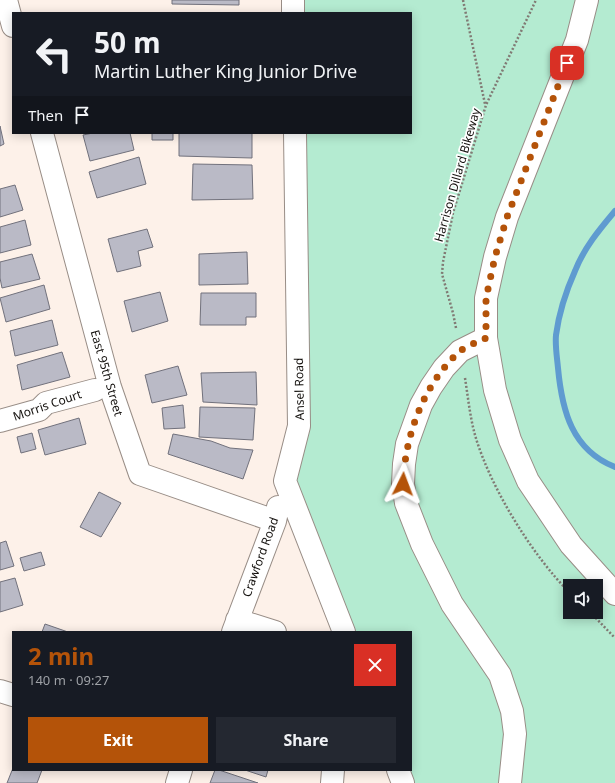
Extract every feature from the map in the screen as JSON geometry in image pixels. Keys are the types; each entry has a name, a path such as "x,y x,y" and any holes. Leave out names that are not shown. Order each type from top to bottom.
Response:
{"street":[{"path":"6,0 12,22"},
{"path":"293,0 294,12"},
{"path":"587,0 577,40 507,217 495,257 486,298 486,338 495,390 510,440 528,481 571,545 615,594"},
{"name":"East 95th Street","path":"42,134 110,387 140,474 275,521"},
{"name":"Ansel Road","path":"285,481 300,426 295,134"},
{"path":"486,338 460,351 444,368 431,387 421,405 407,444 403,484 406,503 422,544 452,604 500,675 512,711 514,734 510,783"},
{"name":"Morris Court","path":"0,421 39,410 46,403 94,390"},
{"path":"285,481 344,631"},
{"name":"Crawford Road","path":"235,626 275,521 285,481"},
{"path":"235,626 268,631"},
{"path":"0,691 12,695"},
{"path":"177,783 181,771"},
{"path":"332,783 333,771"},
{"path":"398,771 403,783"}],"path":[{"path":"463,0 486,105"},
{"name":"Harrison Dillard Bikeway","path":"454,317 442,274 443,262 461,185 486,105 536,0"},
{"path":"464,374 475,434 489,471 506,504 534,550 563,586"},
{"path":"597,619 615,638"}],"green space":[{"path":"293,0 615,0 615,783 406,783 401,771 412,771 412,631 346,631 285,481 299,426 295,134 412,134 412,12 293,12"}],"building":[{"path":"172,0 239,0 239,5 172,4"},
{"path":"0,126 4,144 0,146"},
{"path":"130,134 134,150 90,161 83,135"},
{"path":"152,134 173,134 173,140 152,140"},
{"path":"179,134 252,134 252,158 179,156"},
{"path":"139,157 146,184 97,198 89,172"},
{"path":"193,164 252,165 253,199 192,200"},
{"path":"15,185 23,210 0,217 0,189"},
{"path":"25,220 31,245 0,253 0,227"},
{"path":"147,229 153,247 138,251 141,266 117,272 108,239"},
{"path":"247,252 248,284 199,285 199,254"},
{"path":"32,254 40,279 2,288 0,278 0,262"},
{"path":"44,285 50,309 6,322 0,298"},
{"path":"160,292 168,321 132,332 124,301"},
{"path":"201,293 256,293 256,317 246,317 246,325 200,325"},
{"path":"52,320 58,345 15,356 10,331"},
{"path":"62,352 70,377 22,390 17,365"},
{"path":"178,366 187,395 152,403 145,375"},
{"path":"256,372 257,405 203,402 201,373"},
{"path":"183,405 185,428 164,429 162,408"},
{"path":"200,407 255,408 253,440 199,437"},
{"path":"79,418 86,444 45,455 38,430"},
{"path":"32,433 36,449 21,453 17,437"},
{"path":"173,434 211,441 230,448 253,450 243,479 168,454"},
{"path":"99,492 121,503 101,537 80,527"},
{"path":"6,541 14,566 0,570 0,543"},
{"path":"41,552 45,565 24,571 20,558"},
{"path":"15,578 23,605 0,612 0,582"},
{"path":"45,624 65,631 42,631"},
{"path":"12,770 42,771 37,783 7,783"},
{"path":"215,771 222,771 258,783 210,783"},
{"path":"248,771 268,771 266,777"}],"waterway":[{"path":"615,211 592,240 579,263 563,302 556,335 560,384 566,414 579,440 600,460 615,467"}],"route":[{"path":"403,484 407,444 421,405 431,387 444,368 460,351 486,338 486,298 495,257 507,217 567,63"}]}
